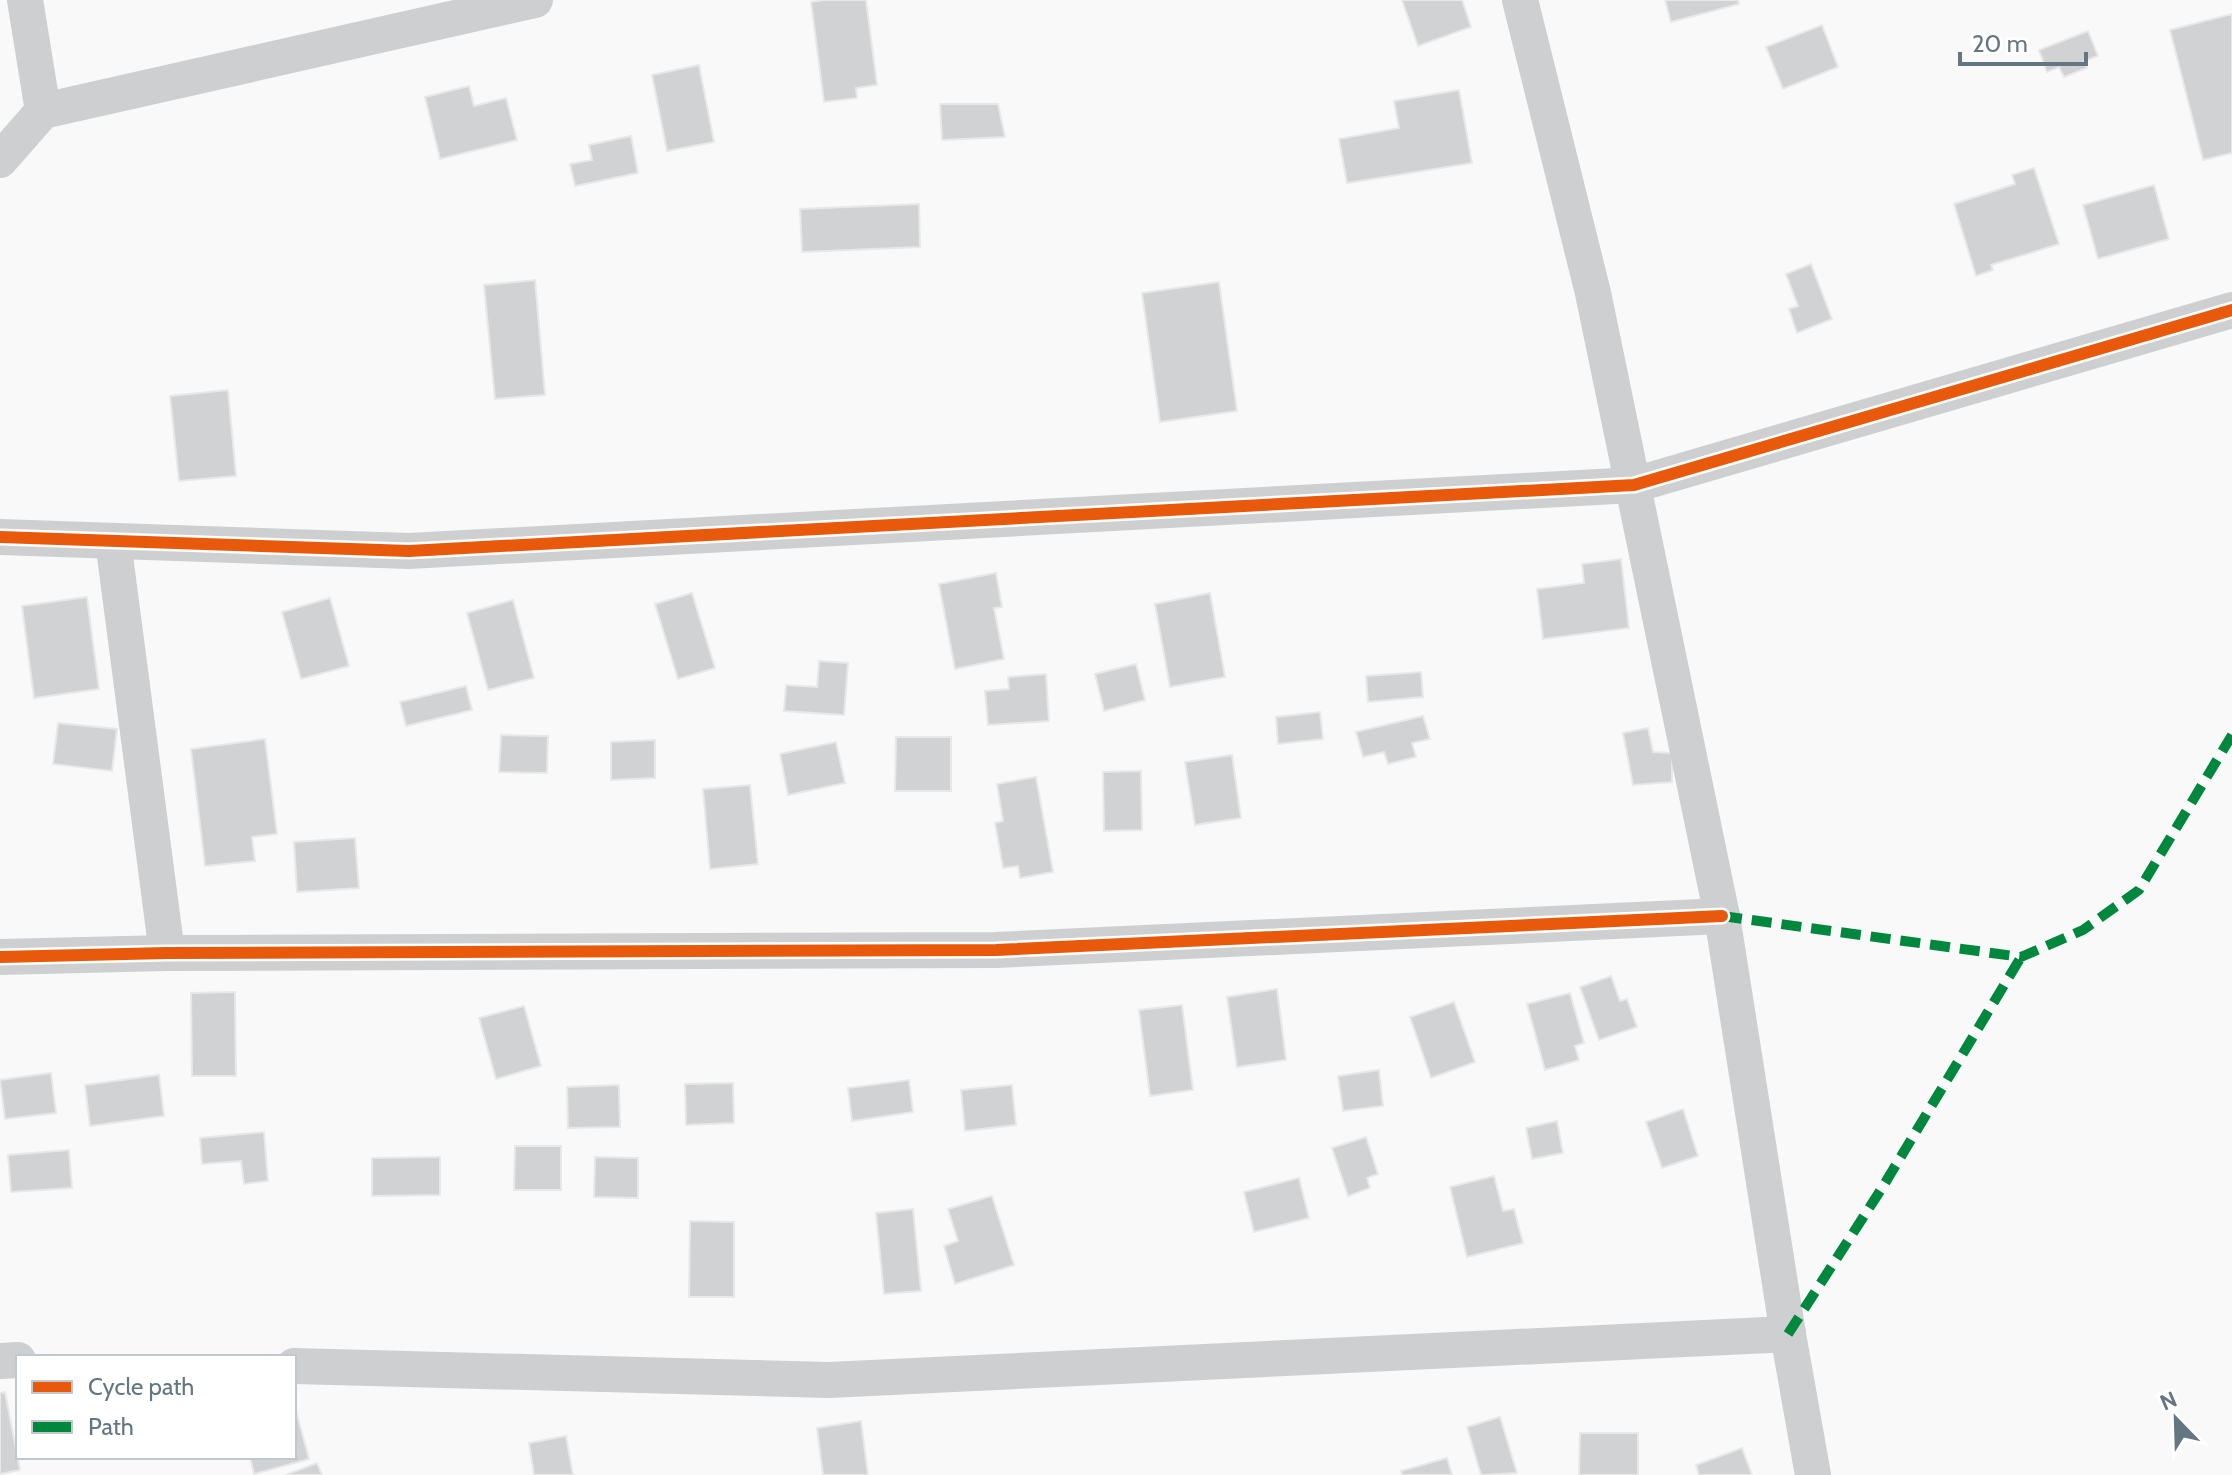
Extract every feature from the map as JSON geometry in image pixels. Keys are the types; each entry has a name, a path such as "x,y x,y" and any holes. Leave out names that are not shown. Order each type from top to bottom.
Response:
{"street":[{"path":"25,0 43,111"},
{"path":"0,160 43,111 535,0"},
{"path":"1520,0 1593,293 1722,916 1813,1475"},
{"path":"0,537 409,551 1634,485 2232,310"},
{"path":"113,541 167,953"},
{"path":"0,957 167,953 996,950 1722,916"},
{"path":"296,1366 829,1380 1788,1334"}],"building":[{"path":"866,0 877,85 856,88 857,98 824,102 811,2"},
{"path":"1402,0 1462,0 1471,27 1418,46"},
{"path":"1665,0 1738,0 1739,4 1671,22"},
{"path":"2232,14 2232,153 2203,160 2170,30"},
{"path":"1822,25 1838,67 1783,89 1766,47"},
{"path":"2088,31 2098,56 2084,61 2087,68 2064,77 2059,67 2047,72 2039,50"},
{"path":"699,65 714,142 667,151 652,75"},
{"path":"469,86 474,106 506,98 517,140 440,159 425,97"},
{"path":"1459,90 1472,163 1347,183 1339,139 1399,128 1394,101"},
{"path":"940,104 998,104 1005,137 942,140"},
{"path":"631,136 638,173 575,186 570,164 592,160 589,145"},
{"path":"2034,168 2059,244 1991,265 1993,270 1976,276 1954,204 2015,184 2012,175"},
{"path":"2154,185 2169,239 2098,259 2083,205"},
{"path":"919,204 920,247 802,252 800,209"},
{"path":"1811,264 1832,319 1797,333 1789,309 1798,306 1786,274"},
{"path":"535,280 545,395 495,399 484,285"},
{"path":"1219,282 1237,411 1160,422 1142,293"},
{"path":"228,390 236,476 179,481 170,396"},
{"path":"1621,559 1629,628 1543,639 1537,589 1584,583 1582,564"},
{"path":"996,573 1002,607 994,608 1004,659 955,669 939,584"},
{"path":"692,593 715,668 678,679 655,604"},
{"path":"1210,593 1225,677 1170,687 1155,604"},
{"path":"87,597 99,689 34,698 22,606"},
{"path":"330,598 349,666 301,679 282,612"},
{"path":"513,600 534,678 488,690 467,613"},
{"path":"819,661 848,663 844,715 784,711 786,685 817,687"},
{"path":"1136,664 1145,700 1104,711 1095,674"},
{"path":"1421,672 1423,697 1368,702 1366,676"},
{"path":"1046,674 1049,721 988,725 985,691 1009,689 1008,677"},
{"path":"466,686 472,710 406,726 400,702"},
{"path":"1320,712 1323,739 1278,744 1276,717"},
{"path":"1423,716 1430,739 1412,743 1416,757 1388,764 1384,752 1363,757 1356,732"},
{"path":"58,723 117,729 112,771 53,764"},
{"path":"1648,728 1653,752 1672,753 1672,782 1633,785 1623,733"},
{"path":"501,735 548,736 547,773 499,772"},
{"path":"896,737 951,737 951,791 895,791"},
{"path":"265,739 277,834 252,837 255,861 205,866 191,749"},
{"path":"655,740 655,778 611,780 611,742"},
{"path":"836,742 845,783 788,795 780,754"},
{"path":"1232,755 1241,818 1195,825 1185,762"},
{"path":"1141,771 1142,830 1104,831 1103,772"},
{"path":"1036,777 1053,872 1020,878 1018,866 1003,868 995,823 1003,821 997,784"},
{"path":"750,785 758,864 710,869 703,789"},
{"path":"355,838 359,888 297,892 294,842"},
{"path":"1611,976 1620,1001 1627,999 1637,1027 1599,1040 1580,987"},
{"path":"1277,989 1286,1060 1237,1067 1227,997"},
{"path":"235,992 236,1076 192,1076 191,993"},
{"path":"1570,993 1584,1043 1575,1046 1579,1060 1545,1070 1527,1004"},
{"path":"1454,1002 1475,1062 1431,1078 1410,1017"},
{"path":"1182,1005 1193,1090 1150,1096 1139,1010"},
{"path":"524,1006 541,1066 496,1079 479,1018"},
{"path":"1379,1070 1383,1106 1343,1111 1338,1076"},
{"path":"51,1073 56,1113 5,1119 0,1080"},
{"path":"159,1075 164,1116 90,1126 85,1085"},
{"path":"909,1080 913,1112 852,1121 848,1088"},
{"path":"733,1083 734,1123 686,1125 685,1084"},
{"path":"619,1085 620,1127 568,1128 567,1087"},
{"path":"1012,1085 1016,1125 965,1131 961,1090"},
{"path":"1683,1109 1698,1156 1662,1168 1646,1122"},
{"path":"1557,1121 1563,1153 1532,1159 1526,1128"},
{"path":"264,1132 268,1181 244,1184 241,1161 202,1164 200,1138"},
{"path":"1366,1137 1378,1174 1367,1178 1370,1188 1348,1196 1332,1148"},
{"path":"515,1146 561,1146 561,1190 514,1190"},
{"path":"69,1150 72,1188 11,1192 8,1155"},
{"path":"440,1157 440,1195 372,1196 372,1158"},
{"path":"595,1157 638,1158 638,1198 594,1197"},
{"path":"1494,1176 1503,1211 1514,1209 1523,1243 1467,1257 1450,1187"},
{"path":"1299,1178 1309,1218 1254,1232 1244,1192"},
{"path":"992,1196 1014,1265 955,1284 944,1246 958,1241 948,1209"},
{"path":"913,1209 921,1291 884,1294 876,1213"},
{"path":"690,1221 734,1222 734,1297 689,1297"},
{"path":"5,1392 20,1470 0,1474 0,1393"},
{"path":"296,1410 309,1459 254,1474 250,1459 296,1459"},
{"path":"1500,1417 1517,1473 1481,1475 1467,1427"},
{"path":"861,1421 868,1475 823,1475 817,1428"},
{"path":"1580,1433 1638,1433 1638,1475 1579,1475"},
{"path":"566,1436 573,1475 534,1475 529,1443"},
{"path":"1742,1448 1752,1475 1699,1475 1696,1465"},
{"path":"1447,1458 1452,1475 1402,1475 1401,1471"},
{"path":"317,1463 322,1475 286,1475"}],"marked path":[{"path":"1722,916 2021,957 2083,930 2139,890 2232,735"},
{"path":"1788,1334 1882,1188 2021,957"}],"cycle path":[{"path":"0,537 409,551 1634,485 2232,310"},
{"path":"0,957 167,953 996,950 1722,916"}]}
